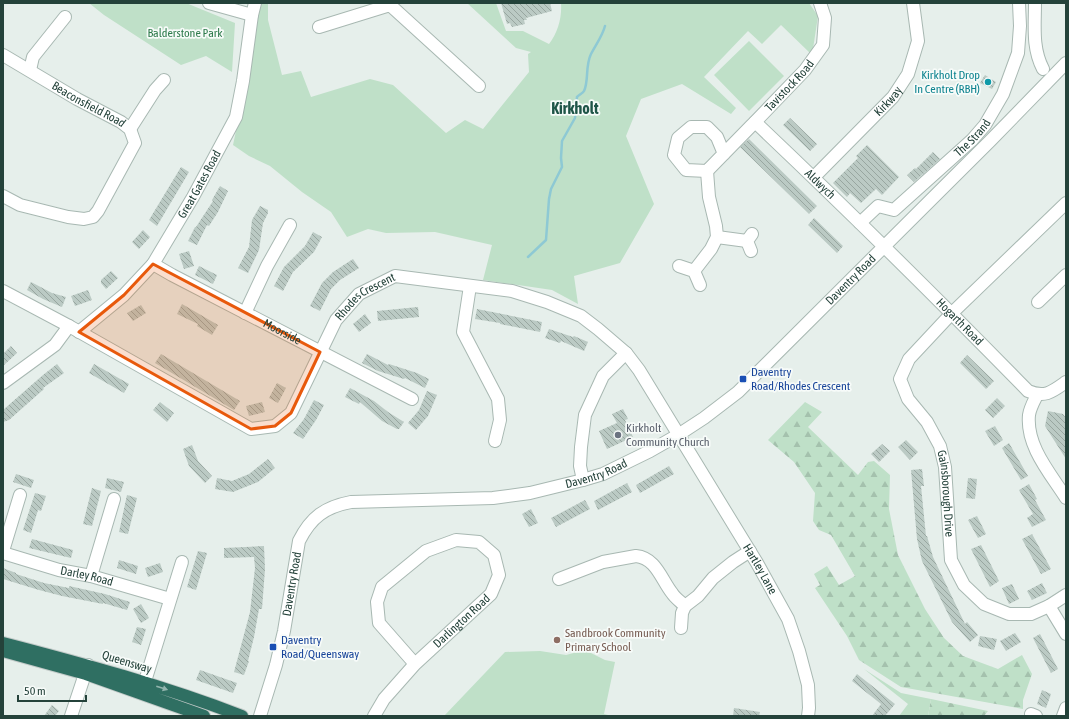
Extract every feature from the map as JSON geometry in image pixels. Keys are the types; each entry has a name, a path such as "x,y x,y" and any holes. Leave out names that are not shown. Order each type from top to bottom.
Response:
{"highway":[{"name":"Queensway","path":"3,642 87,669 141,694 204,716"},
{"name":"Queensway","path":"3,651 146,682 215,711 242,716"}],"street":[{"path":"209,3 252,15"},
{"name":"Great Gates Road","path":"3,383 55,345 74,329 124,295 153,264 193,197 236,118 255,3"},
{"name":"Tavistock Road","path":"724,154 805,70 823,45 826,18 820,3"},
{"name":"Kirkway","path":"814,177 893,97 908,74 918,41 913,3"},
{"name":"The Strand","path":"860,223 878,206 894,210 972,140 985,125 1003,94 1018,53 1020,26 1019,3"},
{"path":"1035,3 1036,52 1037,58 1043,69"},
{"path":"319,27 390,4 479,86"},
{"path":"30,70 33,57 66,17"},
{"path":"1018,53 1036,52"},
{"name":"Beaconsfield Road","path":"3,55 77,99 121,122 130,129 135,143 98,211 93,217 84,219 68,217 20,205 3,196"},
{"name":"Daventry Road","path":"260,716 276,665 284,631 300,541 312,520 332,507 351,502 493,498 530,493 582,480 609,470 650,451 678,435 704,418 738,392 1027,104 1066,63"},
{"path":"130,129 155,90 164,80"},
{"name":"Aldwych","path":"755,122 814,177 884,247"},
{"path":"691,127 707,127 717,137 724,154 707,171 686,170 674,155 678,138 691,127"},
{"path":"694,271 711,249 717,237 709,197 707,171"},
{"name":"Gainsborough Drive","path":"1066,203 952,313 909,358 900,379 908,399 927,422 940,446 945,467 951,560 964,585 984,604 1009,614 1031,614 1049,606 1066,595"},
{"path":"245,313 267,266 290,225"},
{"path":"717,237 750,242"},
{"name":"Hogarth Road","path":"884,247 952,313 1028,391 1037,395"},
{"name":"Moorside","path":"153,264 412,399"},
{"path":"679,266 694,271 700,285"},
{"name":"Rhodes Crescent","path":"3,291 74,329 251,429 274,426 291,412 336,320 359,294 394,276 512,291 547,302 581,316 626,353 639,370 678,435"},
{"path":"1038,302 1066,276"},
{"path":"470,286 463,332 498,399 500,420 495,440"},
{"path":"582,480 580,466 585,415 603,376 626,353"},
{"path":"1066,382 1049,394 1037,395 1029,413 1029,430 1036,450 1066,498"},
{"name":"Hartley Lane","path":"678,435 750,551 788,619 799,651 808,685 808,716"},
{"path":"3,552 20,494"},
{"path":"91,576 114,500"},
{"name":"Darlington Road","path":"374,716 384,699 415,664 491,594 499,575 494,555 479,542 456,540 426,551 382,587 377,602 379,623 415,664"},
{"path":"681,628 682,613 685,606 698,596 713,578 750,551"},
{"name":"Darley Road","path":"3,552 59,570 91,576 170,599"},
{"path":"559,578 603,562 642,556 652,563 672,594 685,606"},
{"path":"141,694 146,682 182,562"},
{"path":"1049,606 1066,634"},
{"path":"71,716 87,669"},
{"path":"1063,716 1066,708"}],"highlighted area":[{"path":"153,264 320,352 291,413 275,426 251,429 79,332 124,295"}],"green space":[{"name":"Balderstone Park","path":"89,3 186,3 235,23 232,72 206,56 181,65 104,15"},
{"path":"262,3 268,3 268,20 282,75 301,71 311,97 370,79 393,85 446,133 465,120 483,129 529,72 528,54 531,52 516,48 467,3 496,3 506,31 523,31 549,44 559,25 561,3 809,3 818,16 813,49 810,53 781,25 762,44 748,31 704,77 736,108 731,114 682,84 641,99 626,136 654,204 620,263 574,276 578,304 552,290 483,280 492,245 435,232 386,233 368,229 347,237 331,212 302,192 270,166 249,156 233,145 248,74 257,19"},
{"path":"749,41 784,76 749,111 714,75"},
{"path":"805,402 822,412 808,427 858,475 868,462 874,461 890,475 889,509 898,555 925,609 944,638 963,656 998,669 1022,655 1032,674 1023,700 1023,709 901,687 859,660 847,636 815,588 820,585 814,574 827,566 839,585 855,576 831,535 819,530 813,521 815,493 794,462 768,440"},
{"path":"585,650 605,660 615,662 604,714 612,716 444,716 505,652 540,651 566,655"},
{"path":"864,669 901,693 931,699 928,716 899,716 908,704"},
{"path":"931,699 988,711 984,716 928,716"}],"building":[{"path":"501,3 550,3 552,11 526,18 527,20 524,20 525,24 512,27 510,23 507,24"},
{"name":"Kirkholt Drop In Centre (RBH)","path":"985,75 996,82 992,89 980,83"},
{"path":"790,118 817,144 810,151 783,125"},
{"path":"749,139 817,206 809,214 740,147"},
{"path":"867,145 899,177 882,195 876,189 861,203 850,193 847,197 833,183 858,158 856,156"},
{"path":"933,152 940,159 914,182 907,175 915,168 916,169"},
{"path":"181,167 189,172 157,226 149,220"},
{"path":"220,186 228,191 218,212 209,226 207,225 197,245 188,241 195,227 213,201 212,200"},
{"path":"260,206 268,210 268,213 263,223 259,250 248,273 238,268 249,247 252,220"},
{"path":"814,218 843,246 837,253 808,225"},
{"path":"143,230 150,237 139,249 132,242"},
{"path":"313,232 322,237 314,252 293,272 283,291 274,286 284,267 305,246"},
{"path":"189,251 194,266 184,269 179,254"},
{"path":"353,259 359,268 340,280 331,289 320,311 310,306 322,283 333,272"},
{"path":"199,266 217,275 213,284 195,275"},
{"path":"111,271 118,278 106,289 101,283 101,280"},
{"path":"31,282 52,293 66,297 62,307 27,290"},
{"path":"88,290 92,300 75,306 71,296"},
{"path":"182,304 218,325 212,335 197,326 198,324 177,314"},
{"path":"141,305 146,313 133,321 127,313"},
{"path":"418,307 419,317 378,321 377,311"},
{"path":"477,309 542,322 540,332 475,319"},
{"path":"365,314 371,323 359,332 353,324"},
{"path":"549,329 573,337 574,336 588,342 584,351 561,341 560,343 545,338"},
{"path":"11,346 17,353 3,366 3,354"},
{"path":"161,354 240,401 234,410 155,363"},
{"path":"367,354 388,365 389,364 417,373 429,379 425,388 405,378 404,379 378,371 362,363"},
{"path":"967,355 994,381 986,389 960,363"},
{"path":"57,364 64,373 43,388 44,389 9,420 3,422 3,410"},
{"path":"94,364 129,384 124,393 89,373"},
{"path":"277,383 286,388 278,403 269,398"},
{"path":"350,388 374,401 404,422 399,429 382,421 360,402 359,404 345,397"},
{"path":"427,391 437,395 428,416 416,430 408,423 419,410"},
{"path":"997,398 1005,406 993,418 985,410"},
{"path":"314,400 324,405 303,439 293,433 304,419"},
{"path":"160,402 174,413 167,422 153,410"},
{"path":"262,402 265,412 249,416 246,406"},
{"path":"623,409 628,419 625,420 633,437 607,449 599,431 617,423 612,414"},
{"path":"1048,411 1063,414 1066,418 1066,459 1045,426"},
{"path":"995,426 1003,440 994,446 985,431"},
{"path":"906,440 918,452 910,460 898,447"},
{"path":"1009,443 1028,476 1021,480 1002,448"},
{"path":"882,444 890,451 879,462 871,454"},
{"path":"192,445 198,461 212,476 205,483 189,466 183,449"},
{"path":"268,459 275,468 258,482 233,492 215,489 217,478 232,481 249,474"},
{"path":"669,466 674,474 640,493 636,485"},
{"path":"922,469 924,486 921,486 926,536 933,557 965,624 967,622 978,635 970,642 952,622 922,561 917,539 911,470"},
{"path":"16,474 34,480 31,488 13,482"},
{"path":"107,478 124,482 121,492 105,488"},
{"path":"968,478 977,479 975,499 966,498"},
{"path":"627,483 632,492 598,510 594,501"},
{"path":"1029,484 1037,499 1035,500 1046,520 1032,527 1027,518 1033,514 1019,490"},
{"path":"92,488 101,491 92,526 83,524"},
{"path":"35,493 46,496 41,511 38,510 31,533 23,530"},
{"path":"127,495 137,498 128,534 119,532"},
{"path":"585,500 590,509 556,527 551,518"},
{"path":"531,509 538,523 529,527 522,514"},
{"path":"977,516 986,534 978,538 968,520"},
{"path":"1032,534 1051,569 1041,574 1022,539"},
{"path":"32,539 73,550 71,558 29,548"},
{"path":"981,545 999,581 990,587 971,549"},
{"path":"264,546 265,569 262,609 259,609 249,661 244,675 234,672 250,612 255,568 254,557 224,558 224,548"},
{"path":"198,551 207,553 196,590 187,587"},
{"path":"119,560 138,566 136,574 117,568"},
{"path":"160,563 163,572 148,577 145,568"},
{"path":"3,568 44,583 69,588 69,586 105,594 130,602 127,610 103,603 62,596 39,590 3,579"},
{"path":"1042,583 1047,593 1032,600 1027,591"},
{"path":"1012,584 1019,599 1009,604 1002,588"},
{"path":"141,604 149,618 141,623 133,609"},
{"path":"137,627 146,629 141,645 132,642"},
{"path":"1015,633 1021,642 1006,651 1000,641"},
{"path":"1040,634 1058,669 1051,673 1033,638"},
{"path":"980,636 997,639 994,650 978,646"},
{"path":"200,670 237,683 233,693 196,680"},
{"path":"857,674 895,704 885,716 872,716 881,704 852,681"},
{"path":"1042,690 1051,694 1046,708 1037,704"},
{"path":"52,705 59,711 55,716 44,716"},
{"path":"734,708 760,712 759,716 733,716"}],"waterway":[{"path":"528,257 546,240 551,189 562,167 562,141 575,118 577,97 583,92 585,87 589,59 605,26"}],"place":[{"name":"Kirkholt Drop In Centre (RBH)","path":"988,82"},
{"name":"Daventry Road/Rhodes Crescent","path":"743,379"},
{"name":"Kirkholt Community Church","path":"618,435"},
{"name":"Sandbrook Community Primary School","path":"557,640"},
{"name":"Daventry Road/Queensway","path":"273,647"}],"district":[{"name":"Kirkholt","path":"575,108"}]}
